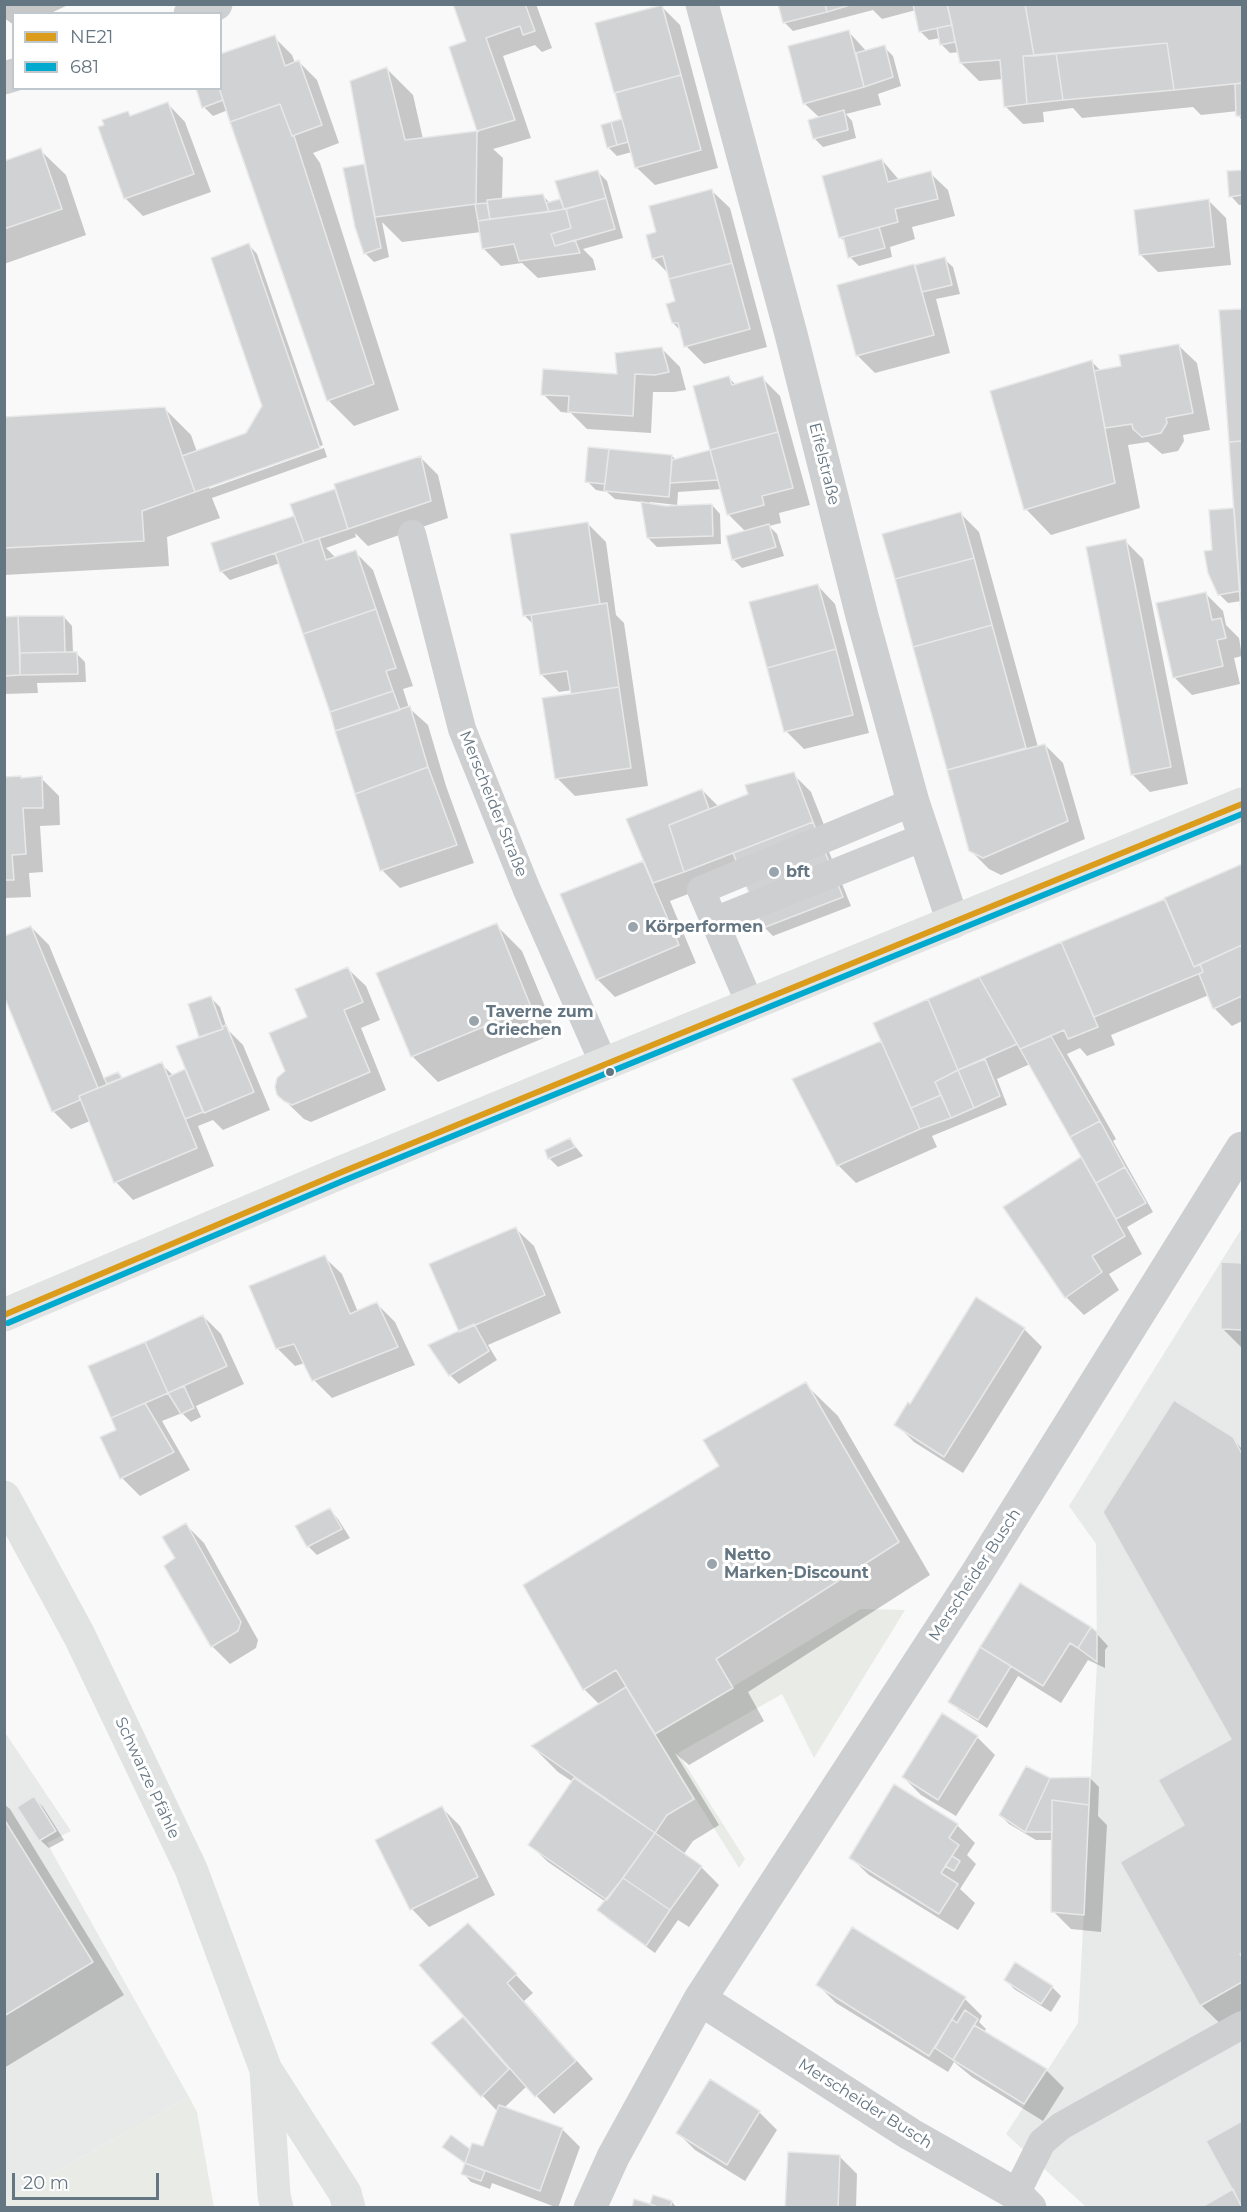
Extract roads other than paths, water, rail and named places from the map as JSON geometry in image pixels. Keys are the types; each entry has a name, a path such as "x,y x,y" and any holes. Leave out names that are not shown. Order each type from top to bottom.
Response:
{"main road":[{"path":"4,1315 342,1172 1242,804"},
{"name":"Schwarze Pfähle","path":"4,1497 79,1635 191,1869 266,2070 345,2193 349,2208"},
{"name":"Schwarze Pfähle","path":"266,2070 274,2195 277,2208"}],"street":[{"path":"195,12 216,4"},
{"name":"Eifelstraße","path":"702,4 791,334 862,616 913,802 953,922"},
{"name":"Merscheider Busch","path":"590,2208 613,2157 700,1999 977,1573 1242,1148"},
{"name":"Merscheider Busch","path":"700,1999 910,2134 1023,2201"}],"lane":[{"name":"Merscheider Straße","path":"412,534 462,729 527,890 604,1064"},
{"path":"750,1005 701,890 913,802"},
{"path":"714,921 924,837"},
{"path":"1023,2201 1042,2142 1061,2126 1242,2025"}],"place":[{"name":"bft","path":"774,872"},
{"name":"Körperformen","path":"633,927"},
{"name":"Taverne zum Griechen","path":"474,1021"},
{"name":"Netto Marken-Discount","path":"712,1564"}]}
